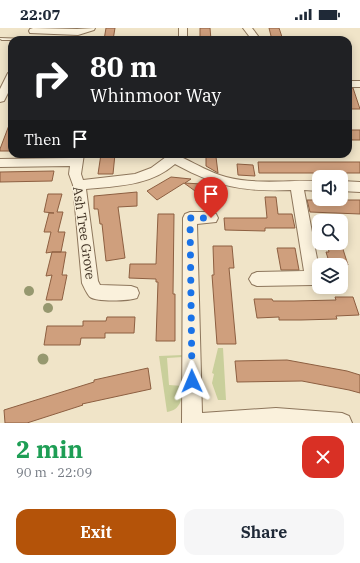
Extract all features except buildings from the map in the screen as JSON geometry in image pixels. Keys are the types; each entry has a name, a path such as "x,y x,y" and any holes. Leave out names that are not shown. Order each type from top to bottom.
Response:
{"street":[{"path":"34,29 78,32 92,28"},
{"path":"247,28 254,36"},
{"path":"0,99 8,83"},
{"name":"Ash Tree Grove","path":"0,163 77,158 74,174 79,185 90,284 96,292 132,293"},
{"path":"79,185 120,182 135,179 150,174 172,158"},
{"path":"179,158 212,177 231,183 258,186 312,186"},
{"path":"297,185 312,259"},
{"path":"348,186 360,187"},
{"path":"211,218 190,218 192,423 276,418 342,423"},
{"path":"257,279 312,279"}],"lane":[{"path":"2,39 8,39"}],"green space":[{"path":"218,348 223,348 226,400 218,400 212,383 214,374 212,373"},
{"path":"183,355 183,357 167,358 169,385 183,386 180,403 175,409 167,412 159,356"}],"route":[{"path":"192,381 190,218 211,218"}]}
